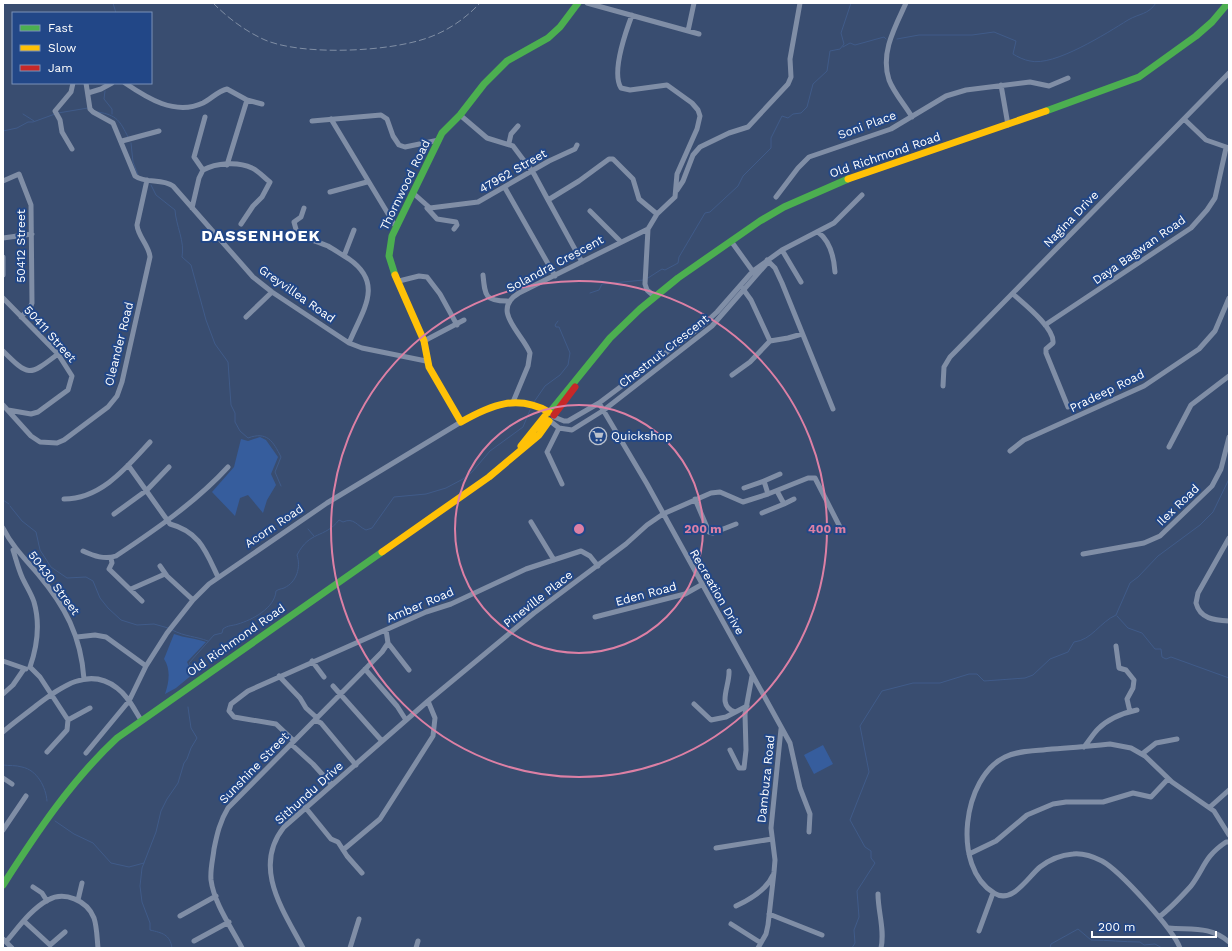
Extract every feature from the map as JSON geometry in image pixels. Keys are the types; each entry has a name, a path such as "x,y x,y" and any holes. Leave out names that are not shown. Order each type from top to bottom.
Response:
{"street":[{"name":"Thornwood Road","path":"460,422 426,361 424,341 390,260 390,243 439,140 448,126 460,115 484,84 506,61 548,38 560,27 578,3"},
{"path":"587,3 699,34"},
{"path":"688,31 694,3"},
{"path":"655,297 647,290 645,284 648,229 657,214 673,200 696,151 704,144 729,133 748,127 786,87 791,77 790,62 800,3"},
{"path":"906,3 888,46 886,64 890,80 912,117"},
{"name":"Old Richmond Road","path":"3,885 55,806 78,776 102,751 141,720 489,477 539,435 550,416 576,385 578,379 610,338 678,278 731,241 784,207 828,186 1008,125 1139,77 1196,36 1212,22 1228,3"},
{"path":"632,15 619,54 620,85 623,89 667,85 688,99 698,110 700,116 697,129 677,174 677,190"},
{"name":"Nagina Drive","path":"943,386 943,371 946,362 1229,73"},
{"name":"Soni Place","path":"776,197 798,168 810,157 891,129 938,100 956,92 1030,82 1049,86 1068,78"},
{"path":"72,149 62,132 60,121 55,111 71,92 73,84"},
{"name":"Greyvillea Road","path":"86,84 92,111 111,121 122,142 134,174 139,179 170,183 253,277 272,292 349,343 362,348 426,361"},
{"path":"88,93 110,84"},
{"path":"127,84 155,102 171,106 195,106 226,90 247,100 262,104"},
{"path":"1001,85 1008,125"},
{"path":"227,165 247,100"},
{"path":"312,121 380,115 387,119 393,136 399,145 405,147 439,140"},
{"path":"460,115 487,138 509,143 519,152 532,172 582,262"},
{"path":"203,170 194,157 205,117"},
{"path":"331,119 367,182 396,228"},
{"path":"1184,119 1206,140 1228,148"},
{"path":"509,143 511,134 518,126"},
{"path":"122,142 159,131"},
{"name":"47962 Street","path":"427,208 472,204 486,199 575,149 577,145"},
{"name":"Daya Bagwan Road","path":"1045,324 1191,228 1207,210 1215,198 1228,148"},
{"path":"548,200 579,181 598,166 612,159 633,179 639,199 657,214"},
{"path":"192,208 199,178 203,170 213,165 241,165 252,168 270,182 262,197 253,206 240,224"},
{"name":"50412 Street","path":"3,181 18,173 30,200 32,234 30,257 31,304 21,317"},
{"name":"Oleander Road","path":"3,405 37,440 47,443 57,443 104,412 117,396 122,382 150,257 149,251 138,231 137,225 147,180"},
{"path":"330,192 367,182"},
{"path":"505,188 555,276"},
{"path":"413,193 437,219 456,222 457,225 454,229"},
{"name":"Chestnut Crescent","path":"550,416 568,421 599,404 692,334 717,312 753,271 782,250 818,232 834,222 862,195"},
{"path":"304,208 301,217 294,222 296,232 301,236 329,247 344,256 363,270 369,285 369,294 365,306 349,343"},
{"path":"590,211 620,241"},
{"name":"Solandra Crescent","path":"513,402 528,366 530,353 511,323 506,306 507,301 519,293 555,276 620,241 648,229"},
{"path":"344,256 354,230"},
{"path":"818,232 823,236 831,251 835,272"},
{"path":"3,238 32,234"},
{"path":"731,241 757,276"},
{"path":"782,250 801,282"},
{"path":"3,257 3,275"},
{"path":"768,261 777,272 833,409"},
{"name":"Chestnut Crescent","path":"559,428 572,430 604,410 712,326 745,291 768,261"},
{"path":"483,275 484,291 488,298 492,300 507,301"},
{"path":"399,282 419,276 428,277 440,294 457,325"},
{"path":"740,286 757,310 770,341"},
{"path":"246,317 272,292"},
{"path":"1013,294 1045,324 1054,341 1046,349 1046,352 1068,407"},
{"name":"50411 Street","path":"3,298 58,354 72,376 68,390 38,412 31,414 8,410"},
{"name":"Pradeep Road","path":"1010,452 1024,440 1144,386 1199,349 1215,331 1229,298"},
{"path":"424,341 464,320"},
{"path":"732,375 750,362 770,341 802,334"},
{"path":"3,351 26,371 36,370 58,354"},
{"path":"1169,447 1191,405 1229,376"},
{"name":"Acorn Road","path":"86,753 129,701 146,666 167,633 193,600 218,577 327,503 460,422 488,407 513,402 539,407 550,416"},
{"name":"Recreation Drive","path":"599,404 604,410 663,514 790,743 800,788 810,814 809,832"},
{"path":"550,416 559,428 547,452 562,484"},
{"name":"Ilex Road","path":"1083,554 1144,543 1160,536 1212,486 1221,469 1229,437"},
{"path":"64,499 79,498 91,494 128,465 150,442"},
{"path":"128,465 170,524 183,528 202,544 218,577"},
{"path":"114,514 147,490 169,467"},
{"path":"83,551 95,557 111,558 116,556 168,520 212,484 228,467"},
{"path":"744,488 780,474"},
{"name":"Pineville Place","path":"428,701 534,613 598,566 663,514 695,500 717,492 743,502 777,491 808,478 815,478 842,531"},
{"path":"764,481 768,494"},
{"path":"777,491 784,504"},
{"path":"762,513 794,499"},
{"path":"695,500 709,532 713,533 736,524"},
{"path":"531,522 554,560"},
{"name":"50430 Street","path":"3,528 14,550 38,575 72,624 77,637 84,679"},
{"path":"1229,538 1198,593 1196,603 1200,613 1209,619 1229,621"},
{"path":"14,550 22,577 31,595 36,611 37,632 34,655 30,667"},
{"name":"Amber Road","path":"293,742 276,724 248,720 231,715 229,709 231,704 248,691 279,676 426,612 451,604 526,569 581,551 590,556 598,566"},
{"path":"111,558 112,563 109,569 142,601"},
{"path":"160,566 165,574 193,600"},
{"path":"131,589 165,574"},
{"name":"Eden Road","path":"595,617 685,594 701,584"},
{"path":"386,630 388,644 409,670"},
{"path":"77,637 95,635 106,637 146,666"},
{"name":"Sunshine Street","path":"242,948 216,896 211,879 211,870 218,829 222,818 228,808 382,652 388,644"},
{"path":"1116,646 1119,668 1126,670 1134,680 1134,687 1127,699 1130,712"},
{"path":"312,661 324,677"},
{"path":"3,662 24,669 30,667"},
{"path":"30,667 51,694 68,720 66,730 47,752"},
{"path":"3,694 13,685 24,669"},
{"path":"365,669 397,706 406,720"},
{"path":"729,671 730,679 725,696 725,704 729,710 735,712"},
{"path":"730,750 739,768 744,768 746,750 745,719 752,675"},
{"path":"279,676 300,698 306,708 356,764"},
{"path":"3,732 51,694 72,682 93,678 104,680 117,688 129,701 141,720"},
{"path":"332,686 382,741"},
{"path":"343,850 380,819 433,736 435,718 428,701"},
{"name":"Sithundu Drive","path":"303,948 273,889 269,873 274,841 284,827 305,807 428,701"},
{"path":"694,704 711,720 726,717 747,706"},
{"path":"68,720 90,708"},
{"path":"1084,747 1100,727 1119,715 1137,710"},
{"name":"Dambuza Road","path":"758,948 766,934 774,872 775,860 772,839 772,813 781,728"},
{"path":"1142,754 1156,743 1177,739"},
{"path":"293,742 331,784"},
{"path":"1180,948 1169,928 1113,870 1102,861 1082,854 1064,855 1047,862 1012,894 1000,896 993,893 979,877 969,854 966,832 967,820 976,794 984,776 993,766 1011,755 1116,744 1131,748 1142,754 1168,779 1191,796 1210,806 1219,816 1229,836"},
{"path":"3,778 12,784"},
{"path":"969,854 996,841 1027,815 1053,804 1066,802 1103,802 1133,793 1151,797 1168,779"},
{"path":"1210,806 1229,790"},
{"path":"3,830 26,796"},
{"path":"305,807 331,839 338,842 362,873"},
{"path":"716,848 772,839"},
{"path":"1159,917 1175,904 1191,885 1211,853 1226,842 1229,842"},
{"path":"736,906 754,896 771,879 774,872"},
{"path":"78,900 82,883"},
{"path":"34,887 42,893 47,901"},
{"path":"979,931 993,893"},
{"path":"878,894 877,905 882,922 881,948"},
{"path":"12,948 5,940 47,901 55,897 64,896 78,900 86,906 94,918 98,948"},
{"path":"180,916 216,896"},
{"path":"769,914 822,935"},
{"path":"350,948 359,919"},
{"path":"25,922 50,945 65,932"},
{"path":"194,941 229,922"},
{"path":"731,924 761,943"},
{"path":"1169,928 1208,930 1220,935 1229,942"},
{"path":"416,948 418,941"}],"shaded area":[{"path":"260,437 266,440 278,457 271,474 276,485 267,500 263,513 248,495 240,498 235,516 212,492 234,467 241,439 248,441"},
{"path":"174,634 206,642 187,662 193,674 176,688 165,694 169,676 168,667 164,659"},
{"path":"823,745 833,764 814,774 804,755"}],"waterway":[{"path":"113,3 116,12"},
{"path":"648,278 662,269 665,270 678,263 679,257 705,213 710,212 738,186 743,176 771,148 771,138 782,116 788,118 793,114 801,113 807,107 813,84 827,71 830,51 840,49 844,44 841,33 851,3"},
{"path":"897,39 919,35 972,35 994,32 1016,41 1013,54 1028,61 1040,61 1052,59 1080,48 1128,20 1147,12 1156,3"},
{"path":"843,47 850,43 855,45 884,37 886,39"},
{"path":"105,91 104,99 112,109 112,114"},
{"path":"58,113 88,108"},
{"path":"98,112 114,117 123,127 128,137"},
{"path":"23,114 34,121"},
{"path":"3,131 17,128 28,122 33,122 55,114"},
{"path":"131,143 133,162 138,175"},
{"path":"151,185 156,195 175,210 183,251 182,257 191,265 206,320 215,344 228,362 231,405 235,413 235,422 240,431 248,438 255,436 265,437 275,446 281,457 275,472 281,486"},
{"path":"590,293 599,290 602,284 644,280"},
{"path":"534,402 545,386 560,375 568,365 570,353 559,327 556,327 555,325 558,321"},
{"path":"195,673 189,663 214,635 222,633 223,629 244,622 262,612 272,603 276,591 284,588 292,582 298,569 297,555 302,547 312,538 328,530 339,520 343,522 353,521 366,530 372,528 394,497 426,494 446,488 463,479 472,472 490,451 523,427 530,410"},
{"path":"852,948 855,943 854,930 859,917 857,891 875,863 871,858 871,851 865,847 850,820 869,772 860,726 882,691 913,683 940,683 969,674 977,674 984,681 1025,678 1033,675 1050,659 1068,652 1074,642 1086,638 1110,618 1116,615 1130,583 1138,577 1158,556 1200,525 1213,512 1229,479"},
{"path":"3,500 9,504"},
{"path":"10,506 22,521 36,532 40,550 51,567 67,578 86,577 93,581 100,598 121,620 137,625 154,624 168,628"},
{"path":"308,529 314,536"},
{"path":"1117,616 1128,628 1142,633 1155,649 1161,649 1162,657 1166,659 1171,657 1229,678"},
{"path":"172,630 208,641"},
{"path":"172,948 171,943 165,935 150,930 150,923 142,902 140,886 142,868 156,832 161,811 178,783 184,763 197,738 191,728 188,707"},
{"path":"3,765 20,766 36,775 43,785 47,801"},
{"path":"55,821 74,834 93,843 111,863 129,867 144,863"},
{"path":"1050,948 1051,944 1078,929 1091,940 1140,942 1144,945 1155,944 1162,948"}],"railway":[{"path":"213,3 237,24 265,40 281,45 324,50 371,49 413,42 430,37 457,23 480,3"}],"traffic: fast":[{"path":"395,275 389,256 392,236 442,133 460,115 484,84 507,61 548,38 560,27 578,3"},
{"path":"1046,111 1139,77 1196,36 1212,22 1228,3"},
{"path":"550,412 610,338 640,309 678,278 760,221 784,207 848,179"},
{"path":"3,885 42,827 70,789 100,754 117,738 382,552"}],"traffic: slow":[{"path":"848,179 1046,111"},
{"path":"395,275 424,341 429,367 461,422 483,411 504,404 526,404 549,412"},
{"path":"521,446 545,416"},
{"path":"382,552 489,477 539,435 549,421"}],"traffic: jam":[{"path":"554,415 575,387"}],"place":[{"name":"Quickshop","path":"598,436"}],"district":[{"name":"DASSENHOEK","path":"261,235"}]}
